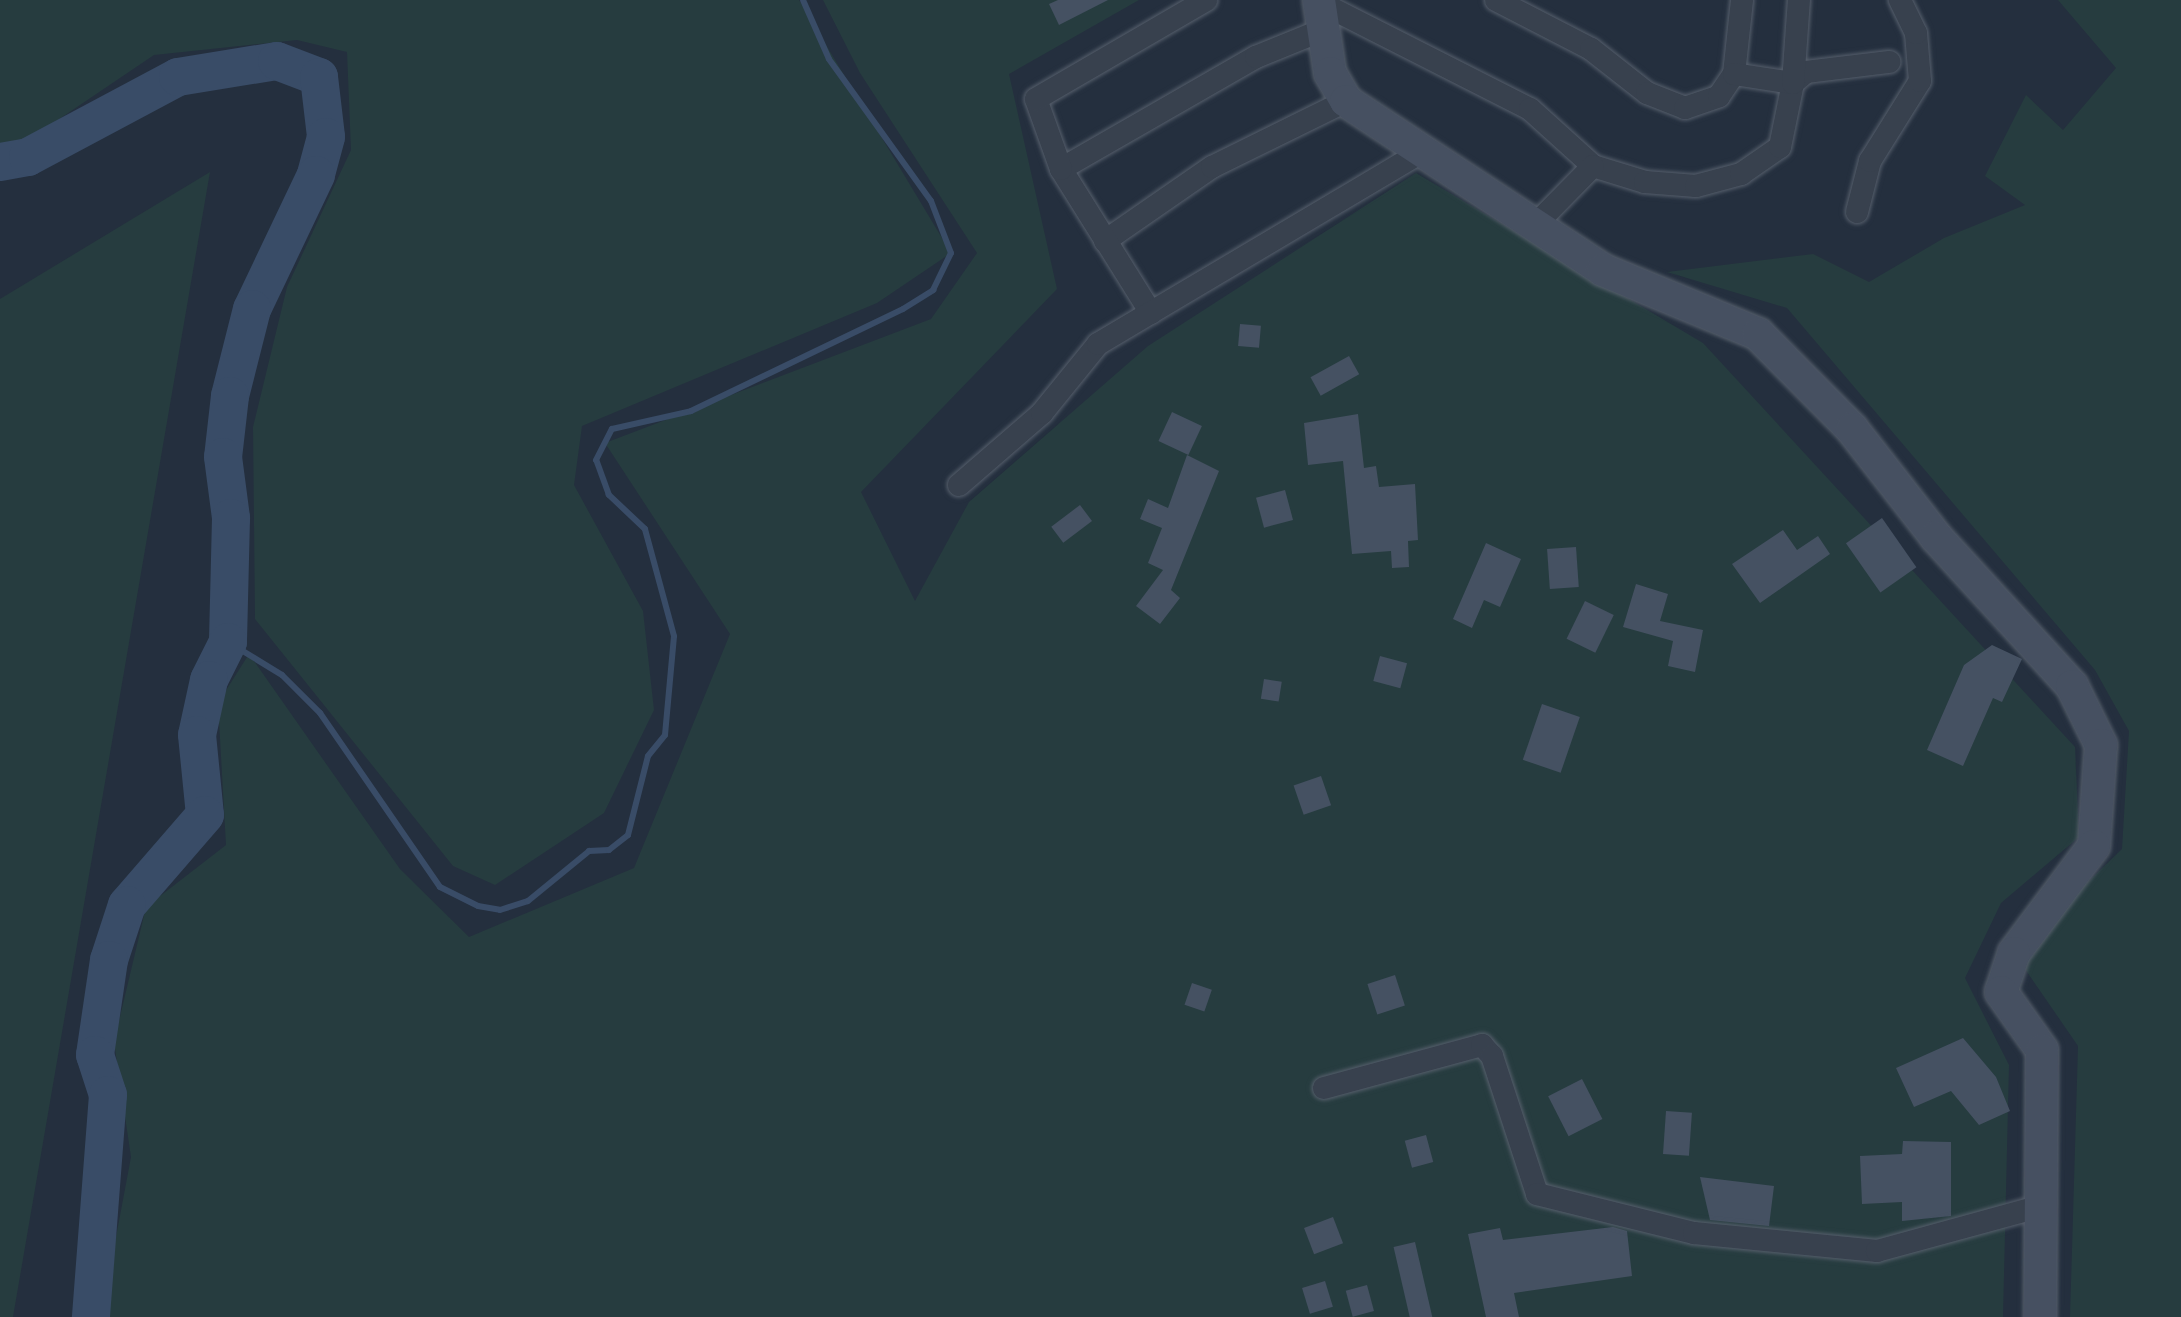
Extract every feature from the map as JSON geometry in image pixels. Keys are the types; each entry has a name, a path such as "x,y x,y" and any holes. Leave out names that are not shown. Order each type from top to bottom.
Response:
{"street":[{"path":"1151,313 1061,169 1036,99 1206,0"},
{"path":"1496,0 1591,49 1647,93 1685,108 1719,96 1734,74 1742,0"},
{"path":"1319,11 1530,109 1593,166 1645,182 1696,186 1741,174 1780,147 1793,83 1799,0"},
{"path":"1857,212 1870,161 1920,81 1916,33 1900,0"},
{"path":"1061,169 1256,57 1319,11"},
{"path":"1319,11 1346,101 1538,222 1603,270 1758,334 1852,429 1936,537 2072,686 2101,745 2094,846 2014,953 2001,992 2042,1050 2045,1205 2040,1317"},
{"path":"1734,74 1793,83 1806,72 1889,62"},
{"path":"1105,241 1212,167 1346,101"},
{"path":"959,485 1042,413 1098,344 1425,150"},
{"path":"1538,222 1593,166"},
{"path":"1324,1088 1482,1045 1492,1056 1537,1194 1694,1233 1877,1251 2045,1205"}],"green space":[{"path":"0,0 799,0 951,253 877,303 582,426 574,485 643,611 654,710 604,813 495,885 453,866 255,619 253,427 287,287 351,150 347,52 297,40 154,55 0,159"},
{"path":"823,0 1139,0 1009,74 1057,289 861,492 915,601 969,502 1148,346 1416,173 1703,343 2075,747 2079,837 2001,903 1965,978 2009,1065 2003,1317 101,1317 131,1157 114,1042 146,907 226,845 218,703 249,654 400,869 469,937 634,868 730,634 605,443 931,319 977,253 860,73"},
{"path":"2058,0 2181,0 2181,1317 2070,1317 2078,1046 2014,953 2122,849 2129,731 2095,670 1787,308 1667,272 1813,254 1869,282 1944,238 2025,205 1985,176 2026,95 2063,130 2116,68"},
{"path":"210,172 13,1317 0,1317 0,299"}],"building":[{"path":"1058,0 1108,0 1059,25 1049,4"},
{"path":"1240,324 1261,326 1259,348 1238,346"},
{"path":"1349,356 1359,374 1321,396 1311,377"},
{"path":"1172,412 1202,426 1188,455 1158,441"},
{"path":"1358,414 1364,468 1376,466 1379,487 1415,484 1418,540 1408,541 1409,567 1392,568 1391,551 1352,554 1343,461 1308,465 1304,423"},
{"path":"1187,455 1219,471 1171,590 1180,598 1160,624 1136,606 1163,570 1148,563 1162,528 1140,519 1148,499 1168,508"},
{"path":"1285,490 1293,520 1264,528 1256,498"},
{"path":"1080,505 1092,521 1063,543 1051,527"},
{"path":"1882,518 1916,567 1880,592 1846,543"},
{"path":"1783,530 1797,550 1818,536 1830,554 1760,603 1732,564"},
{"path":"1486,543 1521,559 1500,607 1484,600 1472,628 1453,619"},
{"path":"1576,547 1579,587 1550,589 1547,549"},
{"path":"1636,584 1668,594 1660,621 1703,630 1695,672 1668,666 1673,641 1623,627"},
{"path":"1585,601 1614,615 1595,653 1567,639"},
{"path":"1992,645 2022,659 2002,702 1993,698 1963,766 1927,750 1964,665"},
{"path":"1380,656 1407,663 1400,688 1373,681"},
{"path":"1264,679 1282,682 1279,702 1261,699"},
{"path":"1542,704 1580,717 1561,773 1523,760"},
{"path":"1321,776 1331,805 1304,815 1294,785"},
{"path":"1395,975 1405,1005 1377,1014 1367,984"},
{"path":"1192,983 1212,990 1204,1012 1185,1005"},
{"path":"1963,1038 1996,1077 2010,1111 1979,1125 1951,1091 1914,1107 1896,1068"},
{"path":"1582,1079 1602,1119 1569,1136 1548,1096"},
{"path":"1666,1111 1692,1113 1689,1156 1663,1154"},
{"path":"1426,1135 1433,1162 1412,1168 1405,1141"},
{"path":"1903,1141 1951,1142 1951,1216 1902,1221 1902,1202 1862,1204 1860,1156 1902,1154"},
{"path":"1700,1177 1774,1186 1769,1226 1710,1220"},
{"path":"1333,1217 1343,1243 1314,1254 1304,1228"},
{"path":"1613,1227 1627,1231 1632,1276 1514,1293 1519,1317 1486,1317 1468,1234 1500,1228 1503,1240"},
{"path":"1415,1242 1432,1317 1410,1317 1394,1247"},
{"path":"1325,1281 1333,1307 1310,1314 1302,1288"},
{"path":"1367,1285 1374,1311 1353,1317 1346,1291"}],"waterway":[{"path":"228,642 282,675 320,713 440,887 478,906 500,910 528,901 589,851 609,850 628,835 648,756 665,735 674,636 645,529 609,495 596,460 612,429 691,411 903,309 933,290 951,253 931,201 829,59 803,0"},
{"path":"0,162 28,157 178,77 277,61 319,77 326,137 316,175 252,309 230,396 223,457 231,518 228,642 209,680 197,735 205,815 127,905 109,960 95,1055 108,1095 91,1317"}]}
